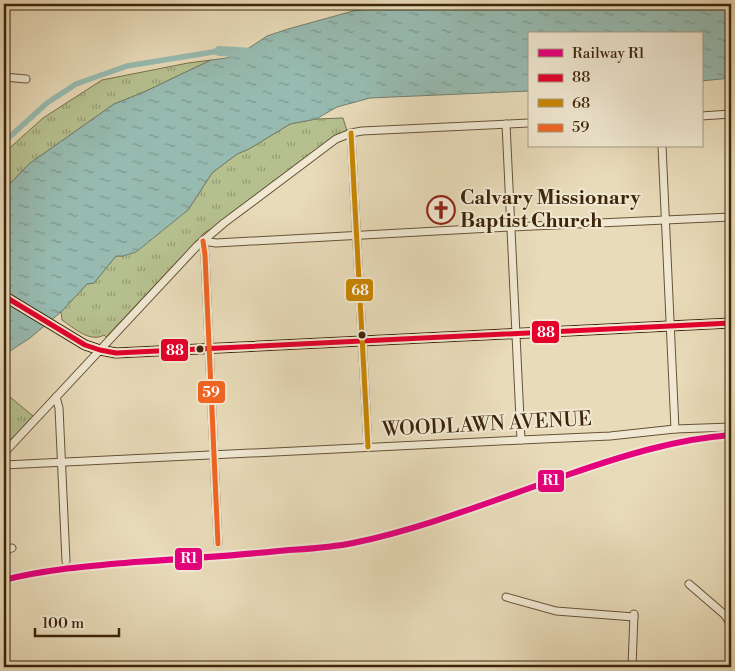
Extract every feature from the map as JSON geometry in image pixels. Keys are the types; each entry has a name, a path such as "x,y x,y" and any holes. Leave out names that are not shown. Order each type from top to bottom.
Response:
{"main road":[{"path":"4,296 85,345 116,353 731,324"}],"street":[{"path":"4,77 26,79"},
{"path":"702,116 731,114"},
{"path":"506,124 521,440"},
{"path":"4,453 203,241 336,138 362,131 528,124"},
{"path":"351,133 368,447"},
{"path":"662,148 675,429"},
{"path":"203,241 216,242 731,217"},
{"path":"203,241 210,349 218,544"},
{"path":"56,397 59,408 66,561"},
{"name":"WOODLAWN AVENUE","path":"4,464 610,436 675,429 731,427"},
{"path":"4,550 12,548"},
{"path":"689,584 725,615 731,626"},
{"path":"506,597 556,611 634,615 632,667"},
{"path":"725,615 731,610"}],"green space":[{"path":"211,60 142,93 114,104 29,164 4,190 4,153 43,118 102,80"},
{"path":"343,118 347,131 331,139 216,226 204,233 106,337 104,335 99,337 88,336 62,320 61,312 87,284 94,283 116,256 123,256 188,210 212,173 237,154 249,149 290,124 316,119"},
{"path":"4,392 33,416 4,447"}],"water":[{"path":"406,4 731,4 731,78 702,81 702,32 528,32 528,91 370,98 337,107 316,119 290,124 249,149 237,154 212,173 188,210 136,252 116,256 94,283 87,284 61,312 30,338 4,355 4,190 29,164 114,104 142,93 211,60 227,58 249,48 267,36 353,11"}],"waterway":[{"path":"4,142 47,103 76,84 127,66 219,51"},
{"path":"219,51 253,53"}],"rail line":[{"name":"R1","path":"4,580 36,573 86,567 316,548 353,543 435,521 629,455 690,440 731,435"}],"transit line":[{"name":"68","path":"351,133 368,447"},
{"name":"59","path":"203,241 218,544"},
{"name":"88","path":"4,296 85,345 116,353 731,323"}],"place":[{"name":"Calvary Missionary Baptist Church","path":"441,210"}]}
